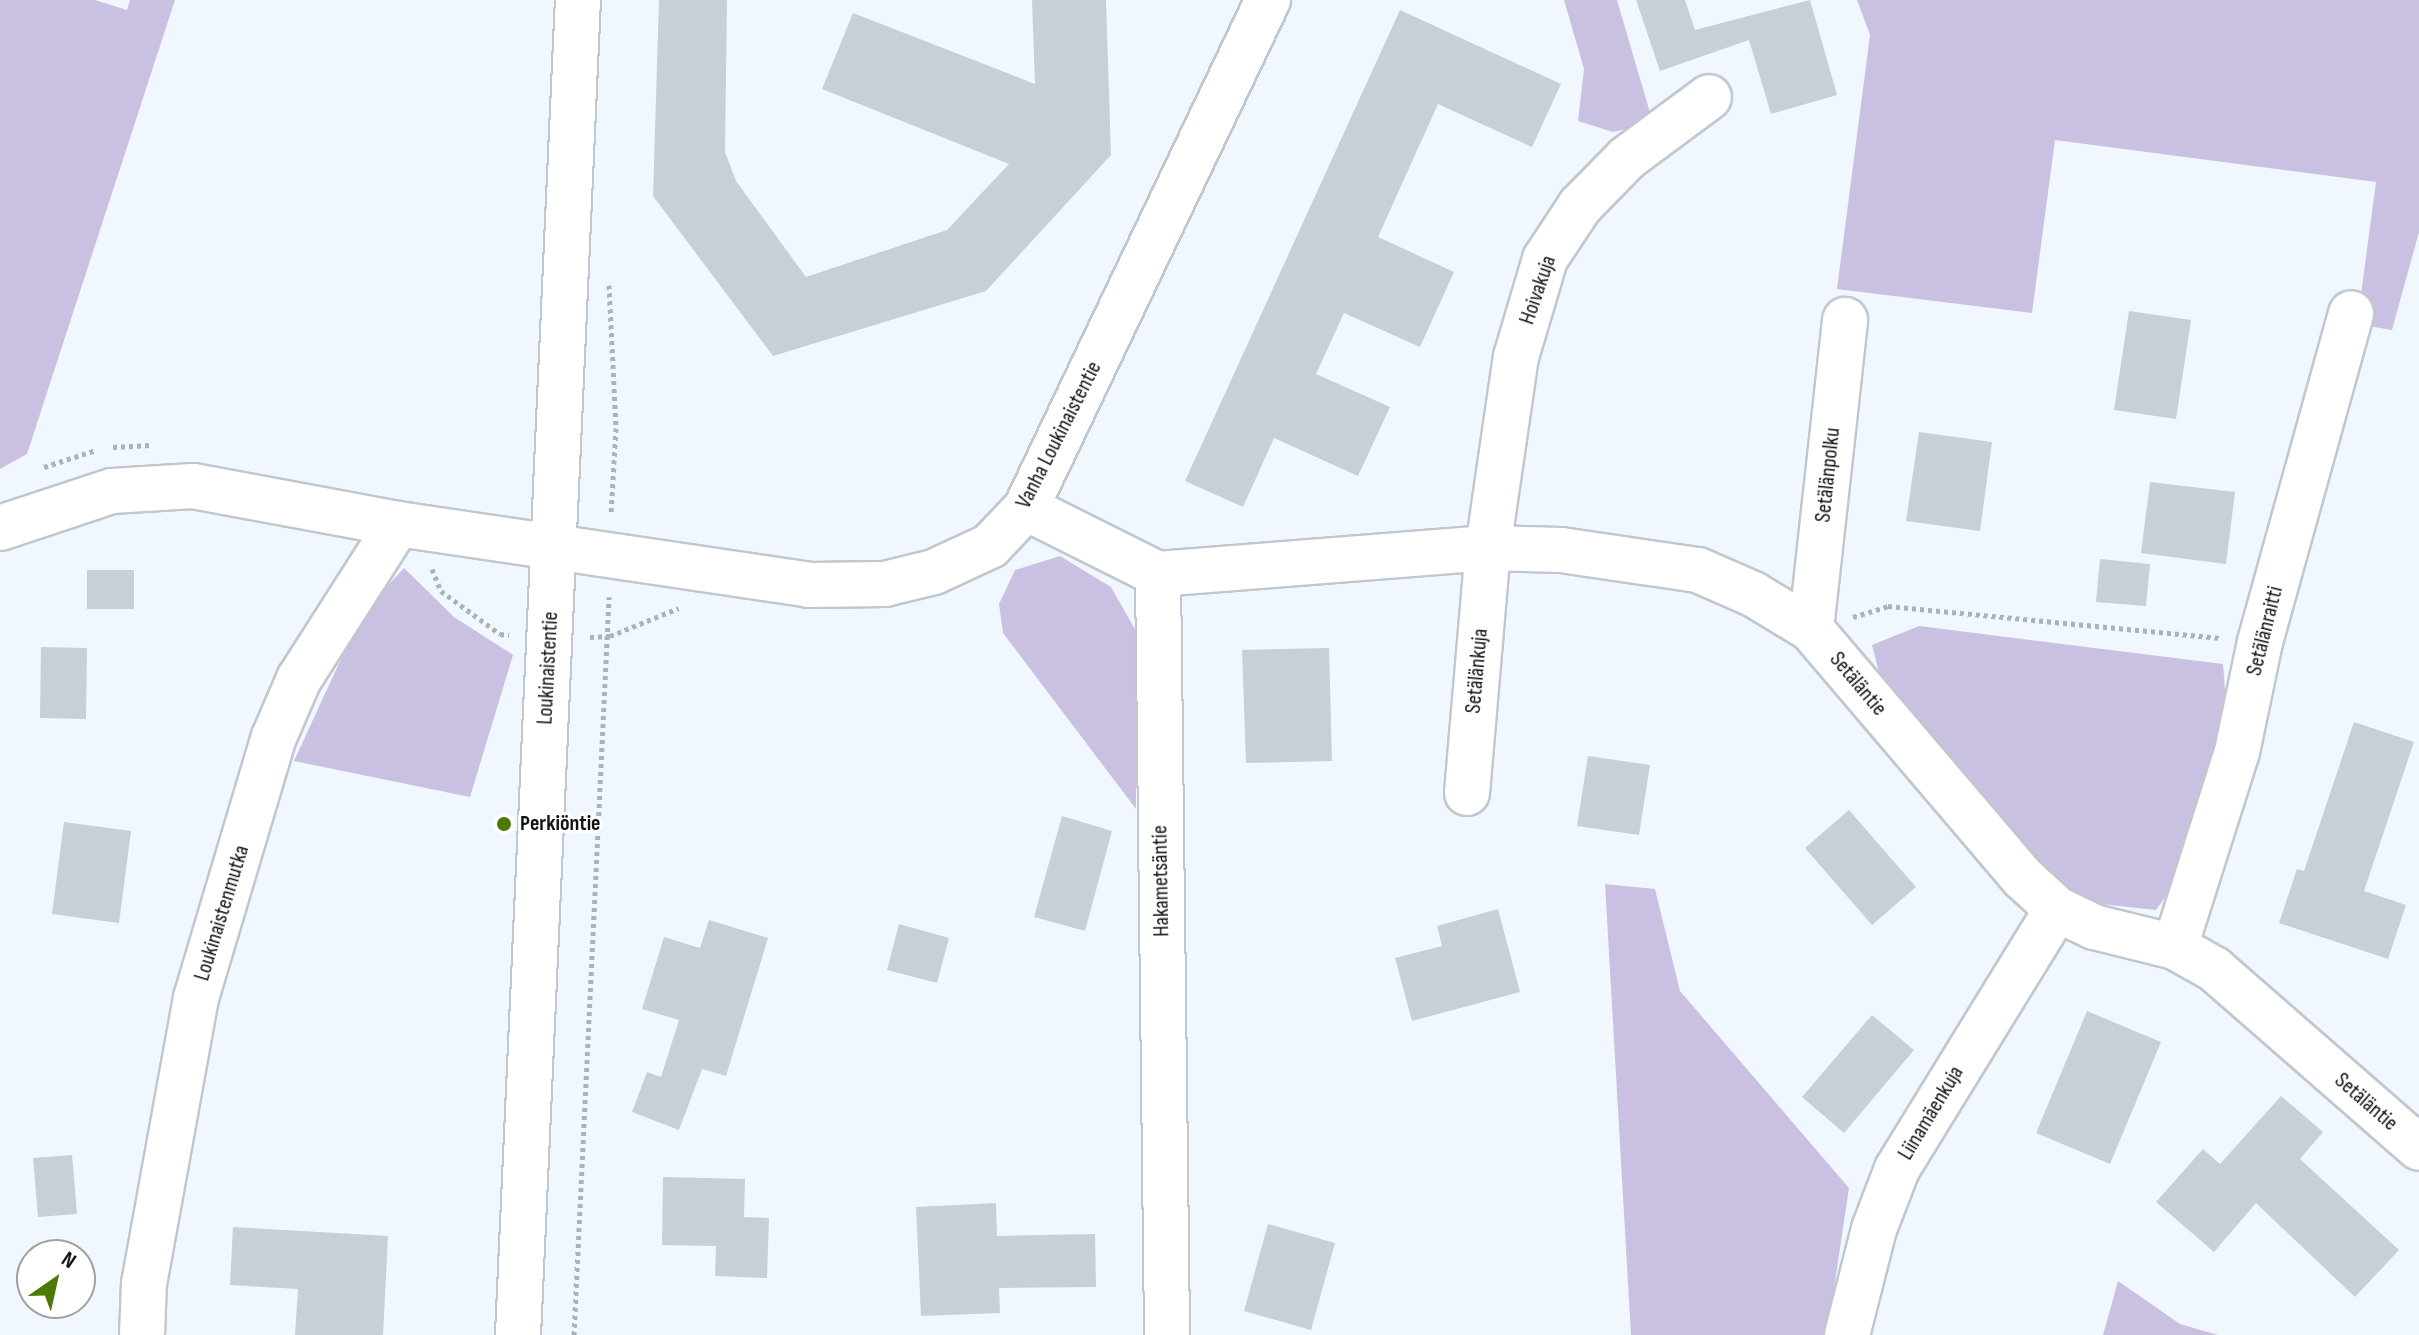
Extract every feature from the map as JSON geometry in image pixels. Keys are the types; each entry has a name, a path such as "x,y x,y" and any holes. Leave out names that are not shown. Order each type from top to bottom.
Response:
{"street":[{"name":"Loukinaistentie","path":"518,1335 578,0"},
{"name":"Vanha Loukinaistentie","path":"554,547 809,585 885,584 934,572 990,546 1026,508 1268,0"},
{"name":"Hoivakuja","path":"1488,548 1516,357 1545,259 1580,206 1627,158 1709,97"},
{"name":"Setälänraitti","path":"2175,947 2233,767 2260,642 2351,313"},
{"name":"Setälänpolku","path":"1811,629 1845,320"},
{"path":"0,528 79,500 153,486 193,486 398,524 554,547"},
{"path":"1026,508 1158,574"},
{"name":"Loukinaistenmutka","path":"142,1335 144,1284 196,998 274,737 299,679 398,524"},
{"name":"Setäläntie","path":"1158,574 1488,548 1644,558 1698,570 1753,594 1811,629 2023,878 2057,909 2094,927 2175,947 2214,969 2419,1148"},
{"name":"Setälänkuja","path":"1467,793 1488,548"},
{"name":"Hakametsäntie","path":"1158,574 1167,1335"},
{"name":"Liinamäenkuja","path":"1847,1335 1874,1229 1897,1169 2057,909"}],"path":[{"path":"574,1335 610,636 608,555 616,428 609,275"},
{"path":"1811,629 1888,606 2260,642"}],"shaded area":[{"path":"0,0 95,0 127,10 130,0 175,0 27,454 0,469"},
{"path":"1564,0 1617,0 1653,123 1613,132 1578,121 1584,69"},
{"path":"1857,0 2419,0 2419,232 2392,330 2357,324 2376,182 2055,140 2032,313 1837,289 1870,35"},
{"path":"1060,556 1111,587 1136,631 1136,809 1003,633 999,604 1015,570"},
{"path":"404,568 454,617 513,655 470,797 294,761 341,659 376,598"},
{"path":"1919,626 2223,664 2226,703 2185,870 2156,910 2091,903 2019,857 1879,672 1872,645"},
{"path":"1605,884 1655,889 1680,991 1849,1188 1827,1335 1631,1335"},
{"path":"2118,1281 2180,1324 2218,1335 2103,1335"}],"building":[{"path":"659,0 727,0 725,152 736,181 806,277 947,230 1009,164 822,89 853,13 1035,84 1032,0 1106,0 1111,155 986,291 773,356 653,196"},
{"path":"1636,0 1685,0 1695,30 1810,0 1837,95 1771,114 1749,40 1660,71"},
{"path":"1400,10 1561,84 1532,147 1438,104 1378,237 1454,272 1420,347 1344,313 1316,374 1390,407 1358,476 1274,438 1243,507 1185,481"},
{"path":"2129,311 2191,320 2176,419 2114,410"},
{"path":"1919,432 1992,442 1980,531 1906,521"},
{"path":"2150,482 2235,492 2226,564 2141,553"},
{"path":"2100,559 2150,564 2146,606 2096,602"},
{"path":"87,570 134,570 134,609 87,609"},
{"path":"41,647 87,648 86,719 40,718"},
{"path":"1329,648 1332,761 1246,763 1242,650"},
{"path":"2354,722 2414,742 2364,891 2406,905 2388,959 2279,923 2297,869 2304,871"},
{"path":"1588,756 1650,765 1639,835 1577,826"},
{"path":"1849,810 1916,887 1872,925 1805,848"},
{"path":"1062,816 1112,831 1085,931 1034,917"},
{"path":"64,822 131,831 119,923 52,914"},
{"path":"1498,909 1520,992 1412,1021 1395,958 1442,946 1437,926"},
{"path":"709,920 768,938 726,1076 702,1069 679,1130 632,1112 647,1072 661,1077 679,1020 642,1009 664,937 700,948"},
{"path":"899,924 949,938 937,983 887,970"},
{"path":"2087,1011 2161,1042 2110,1164 2036,1133"},
{"path":"1872,1015 1914,1050 1844,1133 1802,1097"},
{"path":"2281,1096 2323,1132 2300,1159 2399,1250 2355,1297 2256,1203 2214,1252 2156,1202 2203,1149 2220,1164"},
{"path":"72,1155 77,1214 38,1217 33,1158"},
{"path":"663,1177 745,1179 744,1217 769,1218 767,1278 715,1276 716,1246 662,1245"},
{"path":"996,1203 997,1236 1095,1234 1096,1287 999,1288 1000,1313 921,1316 916,1207"},
{"path":"1268,1224 1335,1243 1311,1330 1244,1311"},
{"path":"233,1227 388,1236 383,1335 295,1335 298,1289 230,1285"}],"place":[{"name":"Perkiöntie","path":"504,824"}]}
